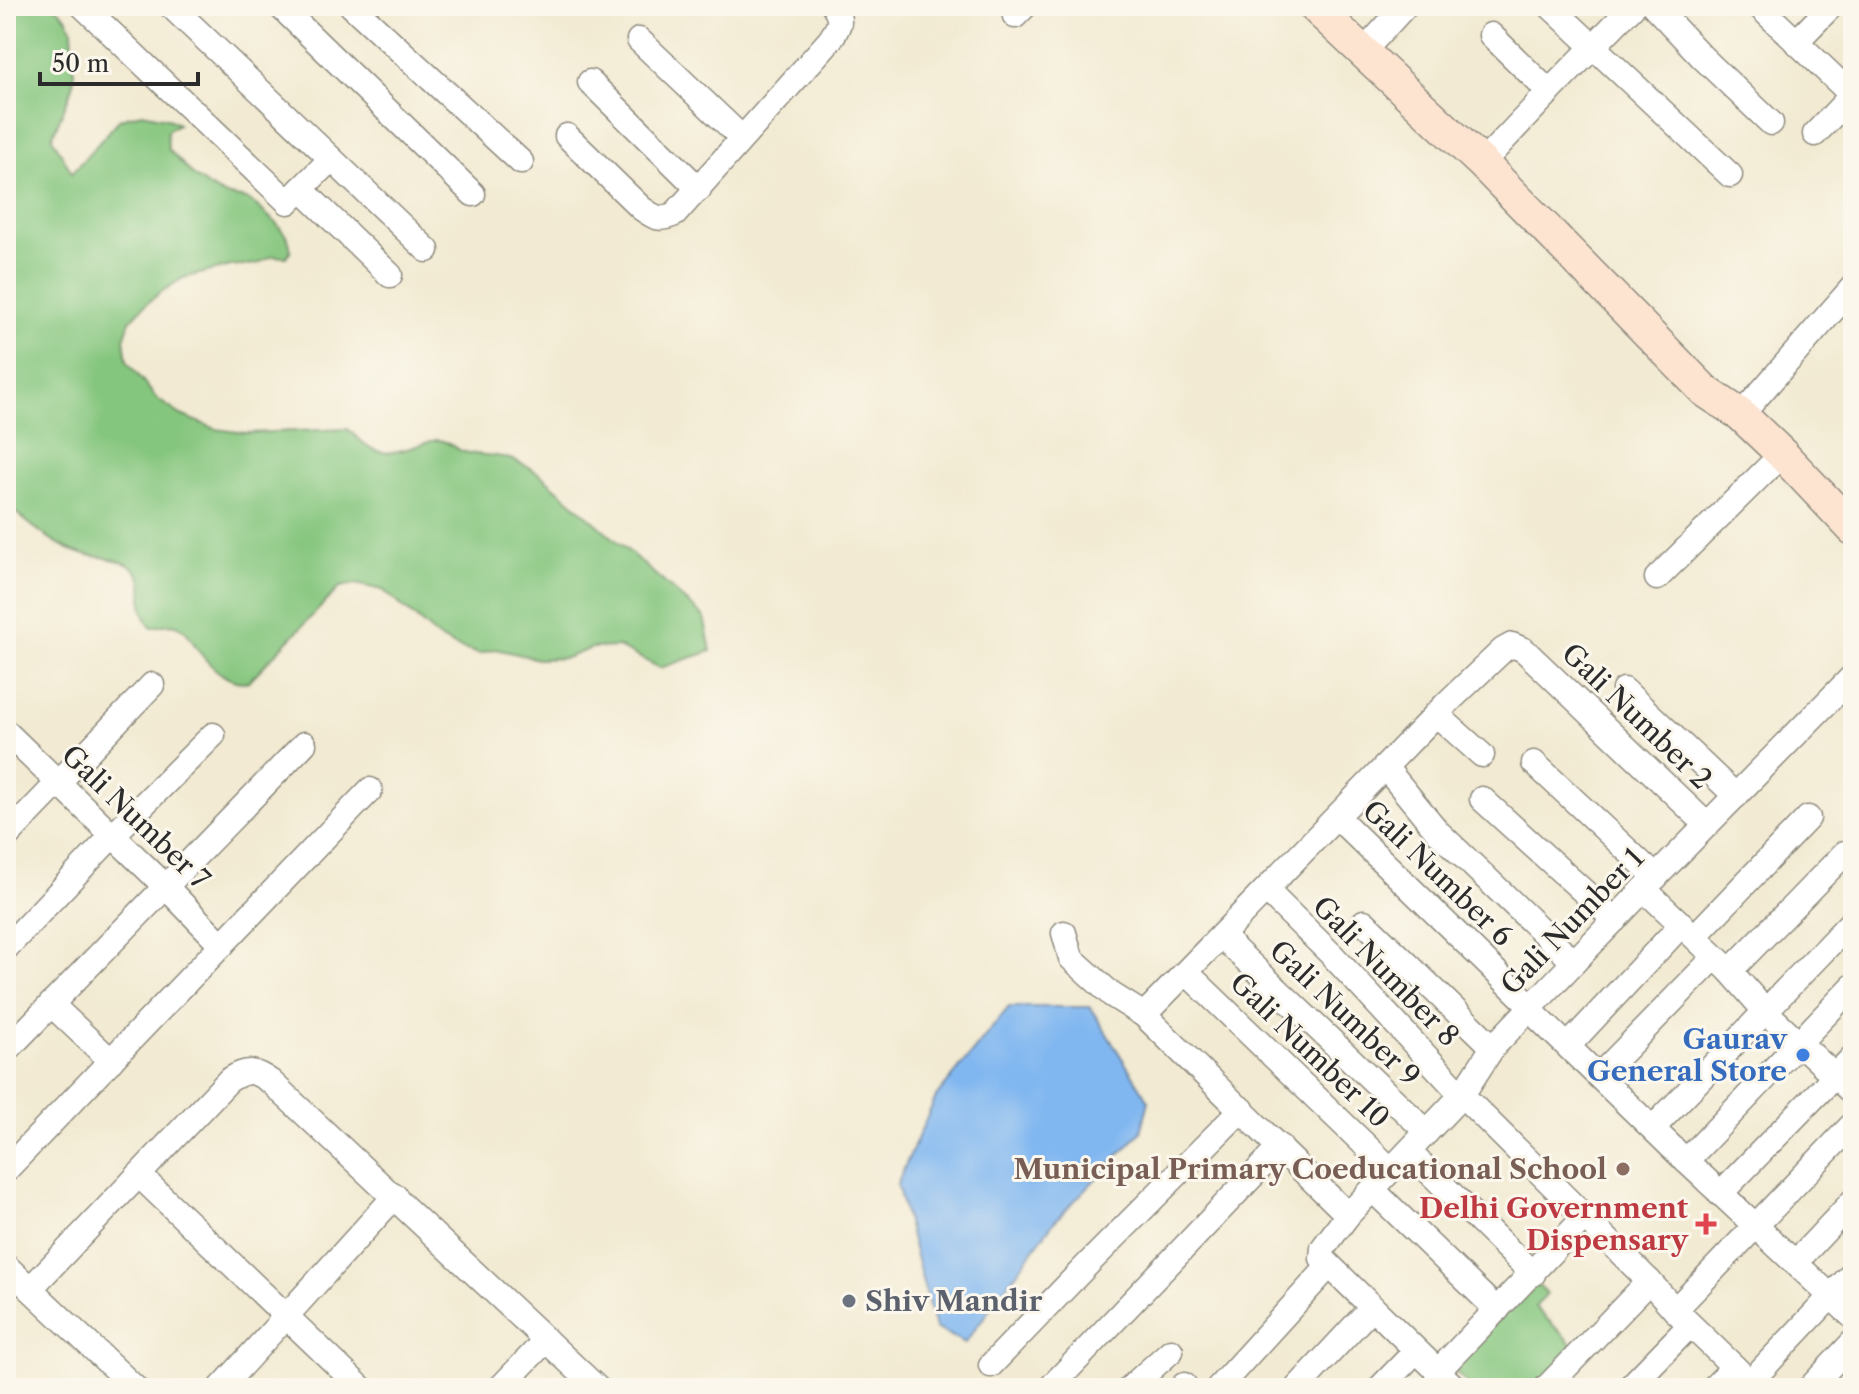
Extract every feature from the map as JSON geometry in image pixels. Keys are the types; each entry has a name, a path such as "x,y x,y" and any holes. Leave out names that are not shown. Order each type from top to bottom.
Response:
{"street":[{"path":"83,6 288,202 331,159"},
{"path":"171,6 427,250"},
{"path":"280,6 473,194"},
{"path":"352,6 521,162"},
{"path":"567,136 641,208 654,218 665,219 675,214 699,189 830,40 839,27 839,16 834,6"},
{"path":"1314,6 1482,163 1705,391 1741,415 1782,454 1853,529"},
{"path":"1363,52 1405,6"},
{"path":"1550,6 1730,175"},
{"path":"1482,163 1633,6"},
{"path":"1654,6 1771,123"},
{"path":"1759,6 1853,95 1815,134"},
{"path":"1796,42 1831,6"},
{"path":"1491,35 1549,92"},
{"path":"639,40 742,138"},
{"path":"590,82 699,189"},
{"path":"301,189 390,275"},
{"path":"1741,415 1853,287"},
{"path":"1657,578 1782,454"},
{"name":"Gali Number 2","path":"1436,714 1503,650 1512,645 1518,646 1707,825"},
{"name":"Gali Number 1","path":"1329,1266 1322,1258 1323,1248 1348,1215 1462,1095 1493,1047 1853,676"},
{"path":"6,837 152,685"},
{"path":"1624,690 1736,796"},
{"path":"1144,1015 1436,714 1482,755"},
{"name":"Gali Number 7","path":"6,732 222,945"},
{"path":"6,948 213,735"},
{"path":"6,1051 304,744"},
{"path":"1534,763 1650,883 1688,930 1765,1011 1853,1093"},
{"path":"1385,767 1438,832 1574,962"},
{"path":"6,1170 370,790"},
{"path":"1482,799 1615,920"},
{"name":"Gali Number 6","path":"1337,817 1720,1194 1853,1317"},
{"path":"1568,1046 1808,818"},
{"path":"1599,1076 1845,853"},
{"name":"Gali Number 8","path":"1266,890 1331,954 1462,1095 1746,1379"},
{"path":"1653,1128 1853,920"},
{"path":"1364,922 1493,1047"},
{"path":"1064,933 1071,958 1112,995 1144,1015 1348,1215"},
{"name":"Gali Number 9","path":"1221,936 1427,1132"},
{"name":"Gali Number 10","path":"1187,973 1391,1170"},
{"path":"1686,1161 1853,986"},
{"path":"51,1004 111,1061"},
{"path":"1720,1194 1853,1057"},
{"path":"31,1288 229,1080 244,1071 257,1073 271,1082 395,1196 597,1388"},
{"path":"991,1365 1242,1109"},
{"path":"1629,1388 1755,1226 1853,1124"},
{"path":"1050,1388 1280,1147"},
{"path":"1409,1152 1533,1274"},
{"path":"139,1175 361,1388"},
{"path":"1373,1190 1497,1310"},
{"path":"221,1388 395,1196"},
{"path":"1795,1263 1853,1201"},
{"path":"1218,1388 1329,1266 1446,1380 1497,1310 1585,1217"},
{"path":"6,1266 135,1388"},
{"path":"1713,1388 1746,1379 1853,1273"},
{"path":"1546,1388 1649,1281"},
{"path":"1297,1388 1363,1317"},
{"path":"500,1388 546,1340"},
{"path":"1810,1388 1853,1342"},
{"path":"1130,1388 1171,1351"},
{"path":"1380,1388 1410,1357"}],"green space":[{"path":"6,6 55,6 66,17 72,30 73,87 52,137 72,173 120,119 142,113 167,118 178,124 167,131 168,149 195,177 224,195 246,199 256,205 288,238 291,250 286,257 272,256 257,264 231,266 183,278 161,292 130,321 124,339 127,361 157,399 181,415 216,429 246,433 348,429 378,451 392,452 441,440 465,452 502,457 522,464 541,475 704,617 711,651 660,668 619,647 592,648 566,658 538,659 496,649 479,654 439,638 383,590 356,584 340,587 249,681 235,681 211,665 180,627 170,624 151,627 143,612 140,577 132,567 64,547 6,504"},
{"path":"1534,1282 1547,1294 1535,1307 1576,1348 1537,1388 1472,1388 1451,1368"}],"water":[{"path":"1009,1007 1090,1007 1149,1101 1141,1132 1053,1223 965,1343 935,1328 897,1184 936,1097"}],"place":[{"name":"Gaurav General Store","path":"1803,1055"},
{"name":"Municipal Primary Coeducational School","path":"1623,1169"},
{"name":"Delhi Government Dispensary","path":"1706,1224"},
{"name":"Shiv Mandir","path":"849,1301"}]}
